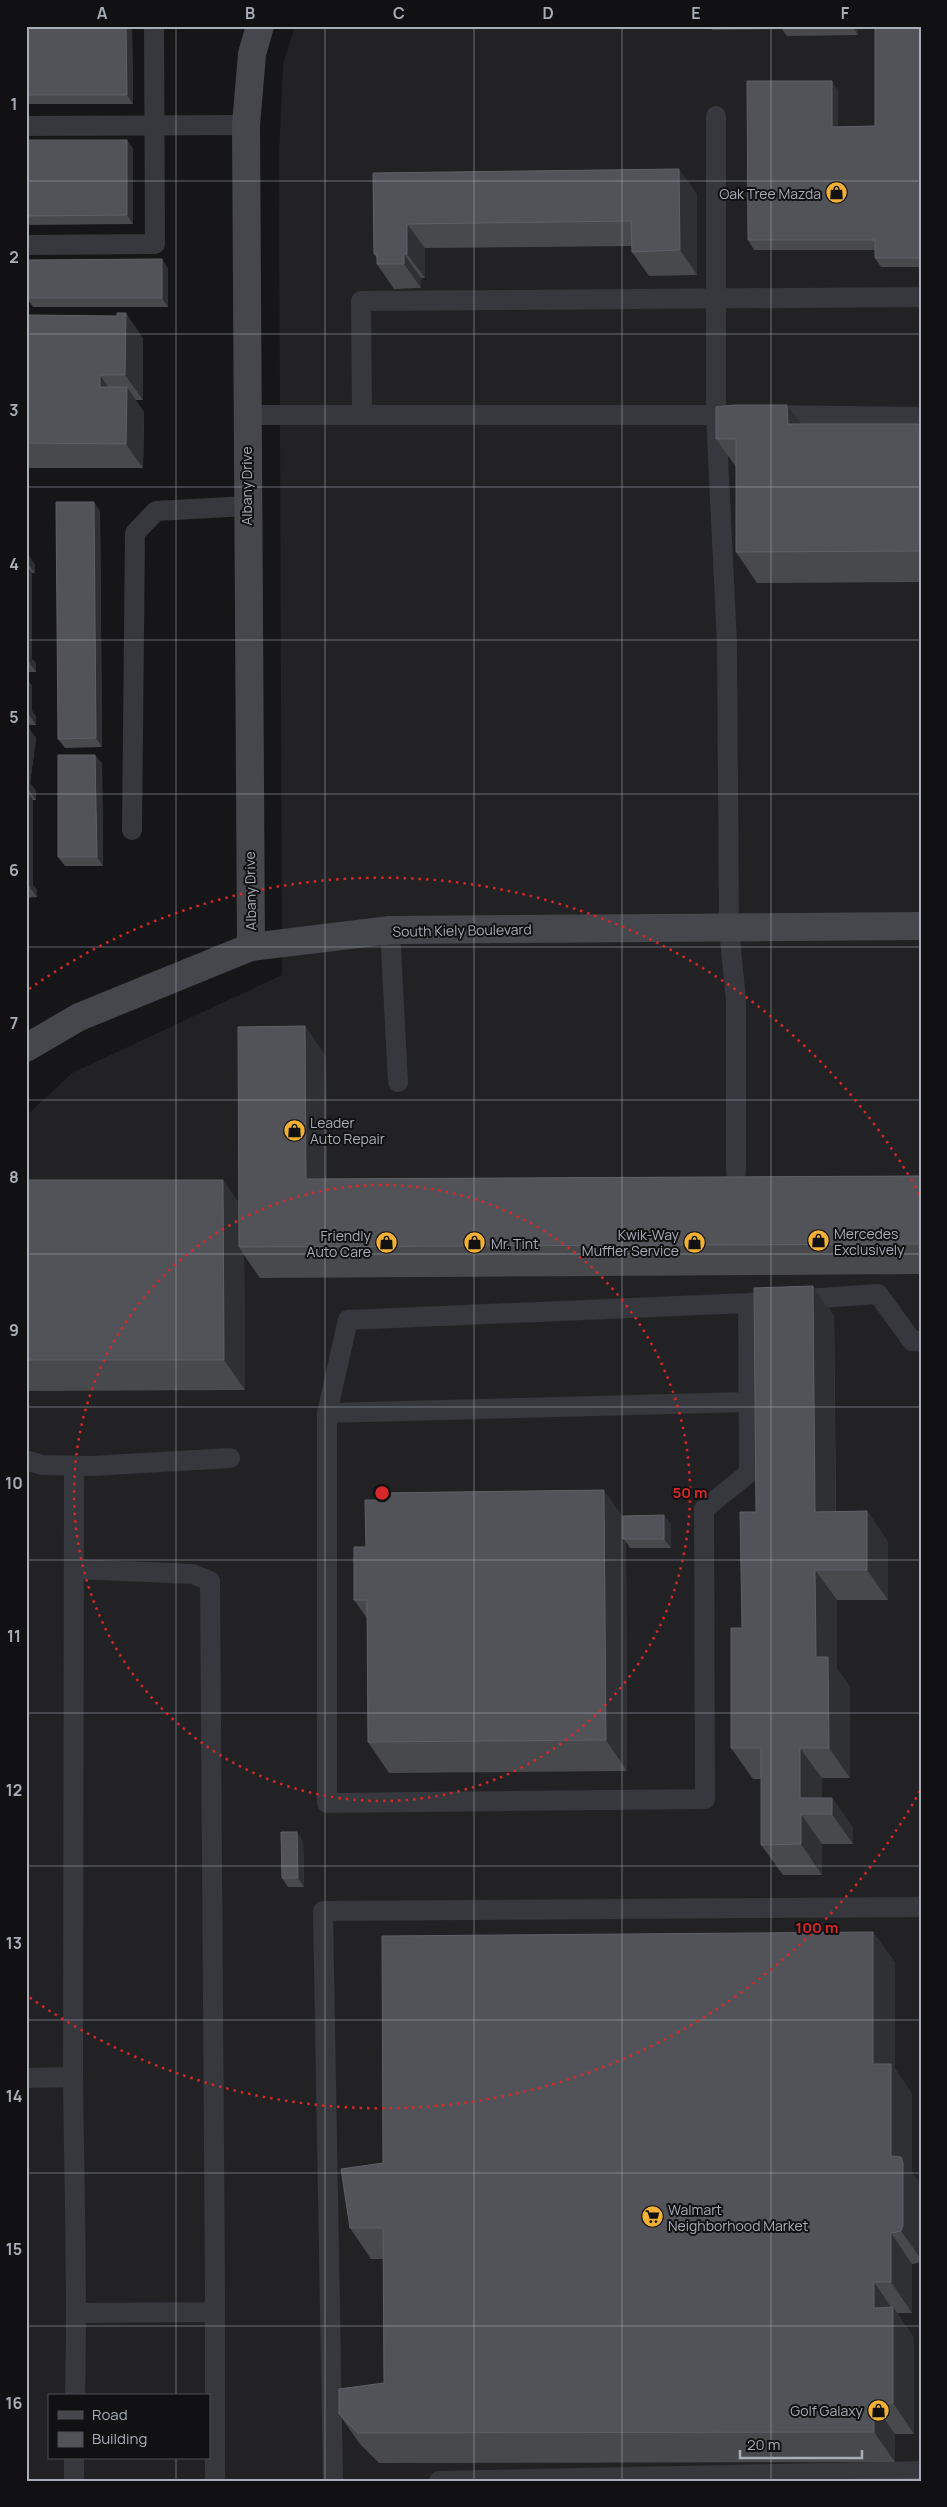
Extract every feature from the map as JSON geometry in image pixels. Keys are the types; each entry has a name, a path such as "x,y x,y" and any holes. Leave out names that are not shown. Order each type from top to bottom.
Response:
{"street":[{"name":"Albany Drive","path":"251,946 246,506 246,125 252,54 260,26"},
{"name":"South Kiely Boulevard","path":"26,1048 79,1017 251,946 390,930 921,926"}],"lane":[{"path":"26,245 155,244 154,26"},
{"path":"716,116 714,298 716,415 727,644 729,928 736,1000 736,1172"},
{"path":"26,126 246,125"},
{"path":"362,414 361,301 921,296"},
{"path":"246,415 921,417"},
{"path":"132,830 134,533 156,511 246,506"},
{"path":"390,930 398,1082"},
{"path":"748,1303 749,1473 704,1509 706,1799 327,1803 327,1413 348,1320 748,1303 878,1294 912,1341 921,1341"},
{"path":"327,1413 748,1402"},
{"path":"26,1460 42,1465 74,1466 230,1458"},
{"path":"74,1466 73,2077 74,2272 77,2313 76,2394"},
{"path":"74,1569 193,1574 210,1581 215,2481"},
{"path":"333,2481 323,1911 921,1907"},
{"path":"26,2078 73,2077"},
{"path":"77,2313 215,2312"},
{"path":"74,2460 74,2481"},
{"path":"438,2481 921,2471"}],"shaded area":[{"path":"295,26 921,26 921,2481 26,2481 26,1116 72,1073 282,975 279,157 283,64"}],"building":[{"path":"26,26 126,26 127,95 26,95"},
{"name":"Oak Tree Mazda","path":"875,26 920,26 921,258 875,258 875,240 748,240 747,81 832,81 832,127 875,126"},
{"path":"26,140 127,140 127,215 26,216"},
{"path":"679,169 680,250 632,252 631,221 407,224 407,254 404,254 404,264 377,264 377,254 374,254 373,173"},
{"path":"162,259 162,298 27,298 26,260"},
{"path":"26,313 27,315 117,316 117,313 126,313 125,375 100,375 100,387 127,387 126,444 26,443"},
{"path":"787,405 788,424 921,424 921,551 736,552 736,439 716,439 716,407"},
{"path":"56,502 94,502 96,738 58,739"},
{"path":"58,755 95,755 97,857 58,857"},
{"path":"305,1026 306,1179 921,1176 921,1244 239,1247 238,1027"},
{"path":"26,1180 223,1180 224,1360 26,1360"},
{"path":"813,1286 815,1512 867,1511 867,1570 815,1570 816,1657 828,1657 829,1748 800,1748 800,1798 832,1798 832,1814 801,1814 801,1844 761,1845 761,1748 731,1748 731,1628 742,1628 740,1512 756,1512 754,1288"},
{"path":"604,1490 606,1740 368,1742 367,1600 354,1600 354,1547 366,1547 365,1500 380,1500 380,1493"},
{"path":"664,1515 664,1539 623,1539 623,1516"},
{"path":"281,1832 297,1832 298,1878 282,1878"},
{"path":"873,1932 873,2064 891,2064 891,2156 901,2157 903,2163 903,2226 901,2231 891,2233 891,2282 874,2282 874,2308 893,2307 893,2403 874,2404 874,2432 358,2433 339,2414 339,2389 384,2383 383,2228 350,2228 341,2169 383,2163 382,1936"},
{"path":"921,2479 921,2481 773,2481 773,2480"}],"place":[{"name":"Oak Tree Mazda","path":"837,193"},
{"name":"Leader Auto Repair","path":"294,1130"},
{"name":"Mercedes Exclusively","path":"818,1241"},
{"name":"Kwik-Way Muffler Service","path":"695,1242"},
{"name":"Friendly Auto Care","path":"387,1243"},
{"name":"Mr. Tint","path":"475,1243"},
{"name":"Walmart Neighborhood Market","path":"652,2217"},
{"name":"Golf Galaxy","path":"879,2410"}]}
